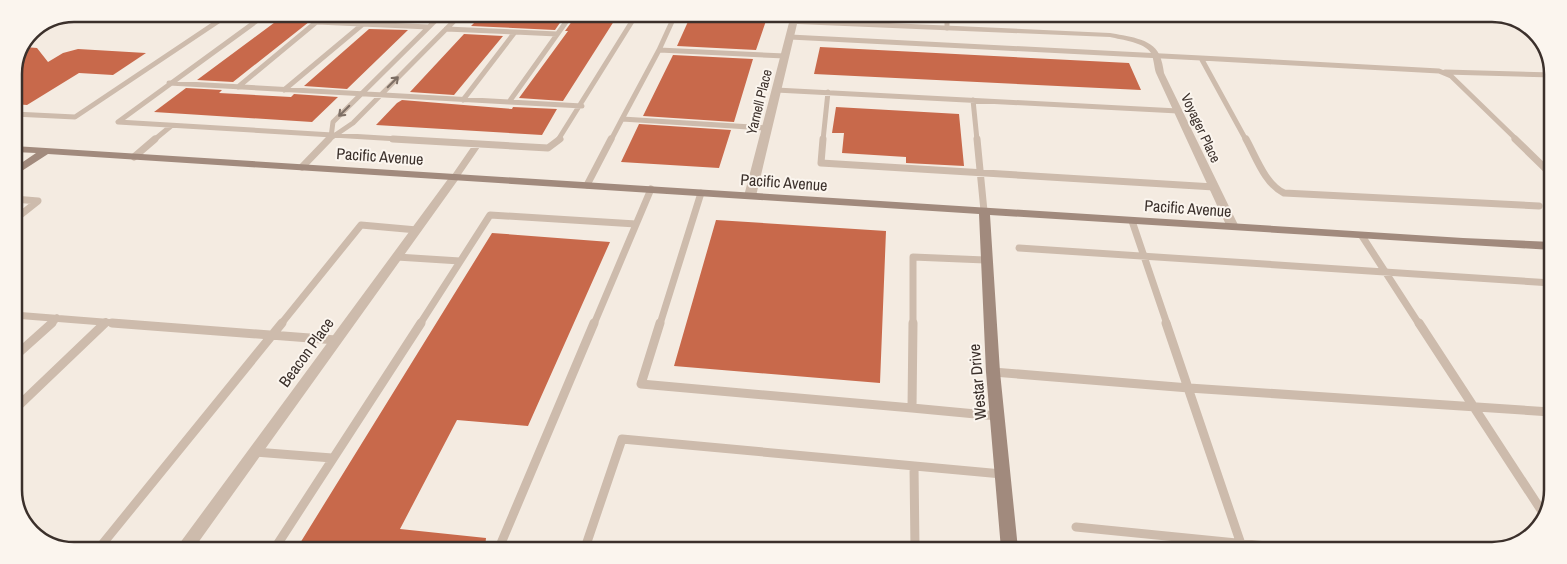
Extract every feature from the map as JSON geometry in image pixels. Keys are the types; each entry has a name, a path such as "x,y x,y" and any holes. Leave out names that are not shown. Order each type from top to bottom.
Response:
{"street":[{"name":"Yarnell Place","path":"750,196 793,22"},
{"path":"855,22 1110,36 1143,44 1149,47 1156,56"},
{"name":"Voyager Place","path":"1156,56 1160,73 1233,227"},
{"name":"Pacific Avenue","path":"22,151 651,189 1362,236 1544,246"},
{"path":"22,168 46,152"},
{"name":"Beacon Place","path":"189,542 455,177"},
{"name":"Westar Drive","path":"984,211 993,372 1008,542"}],"lane":[{"path":"22,114 75,117 217,22"},
{"path":"255,22 118,122 331,137 548,148 561,138 632,22"},
{"path":"238,87 317,22 445,30 557,34"},
{"path":"331,137 333,122 433,22"},
{"path":"302,168 331,137 353,123 453,22"},
{"path":"509,102 566,22"},
{"path":"587,185 672,22"},
{"path":"946,22 947,28"},
{"path":"284,90 363,24"},
{"path":"462,100 515,32"},
{"path":"790,36 1427,69 1442,72 1544,75"},
{"path":"658,50 785,56"},
{"path":"1202,58 1275,190 1284,193 1539,206"},
{"path":"1442,72 1451,76 1544,167"},
{"path":"169,83 582,106"},
{"path":"776,90 1178,110"},
{"path":"828,92 821,163 1214,187"},
{"path":"974,100 984,211"},
{"path":"622,119 766,128"},
{"path":"134,157 171,126"},
{"path":"455,177 477,145"},
{"path":"502,542 651,189"},
{"path":"701,193 641,384 998,416"},
{"path":"22,200 38,202 22,214"},
{"path":"279,542 490,215 636,224"},
{"path":"1132,220 1240,542"},
{"path":"104,542 274,335 361,225 416,230"},
{"path":"1362,236 1541,509"},
{"path":"1019,248 1544,282"},
{"path":"397,257 460,260"},
{"path":"912,408 913,257 986,260"},
{"path":"23,316 336,340"},
{"path":"23,349 57,318"},
{"path":"23,402 106,322"},
{"path":"993,372 1189,388 1544,411"},
{"path":"588,542 622,439 1002,474"},
{"path":"254,452 332,458"},
{"path":"914,466 914,542"},
{"path":"1076,527 1200,542"}],"building":[{"path":"275,22 309,22 233,82 197,80"},
{"path":"475,22 561,22 555,30 471,26"},
{"path":"571,22 613,22 563,101 519,98 568,31 565,31"},
{"path":"688,22 766,22 756,50 677,46"},
{"path":"369,29 408,30 347,89 304,86"},
{"path":"464,34 503,36 454,95 410,92"},
{"path":"30,47 37,48 48,62 63,53 78,49 146,53 113,75 79,73 27,105 22,105 22,74 23,64"},
{"path":"820,47 1129,63 1141,90 814,74"},
{"path":"673,55 753,59 734,122 643,116"},
{"path":"186,88 222,90 219,93 291,97 294,94 338,97 312,122 154,112"},
{"path":"402,100 512,109 513,107 557,109 542,135 376,125"},
{"path":"836,107 959,114 964,166 906,163 906,157 842,153 844,133 832,133"},
{"path":"639,124 731,130 719,168 621,162"},
{"path":"716,220 886,231 880,383 674,366"},
{"path":"492,233 610,242 528,426 457,420 400,529 486,538 486,542 301,542"}]}
